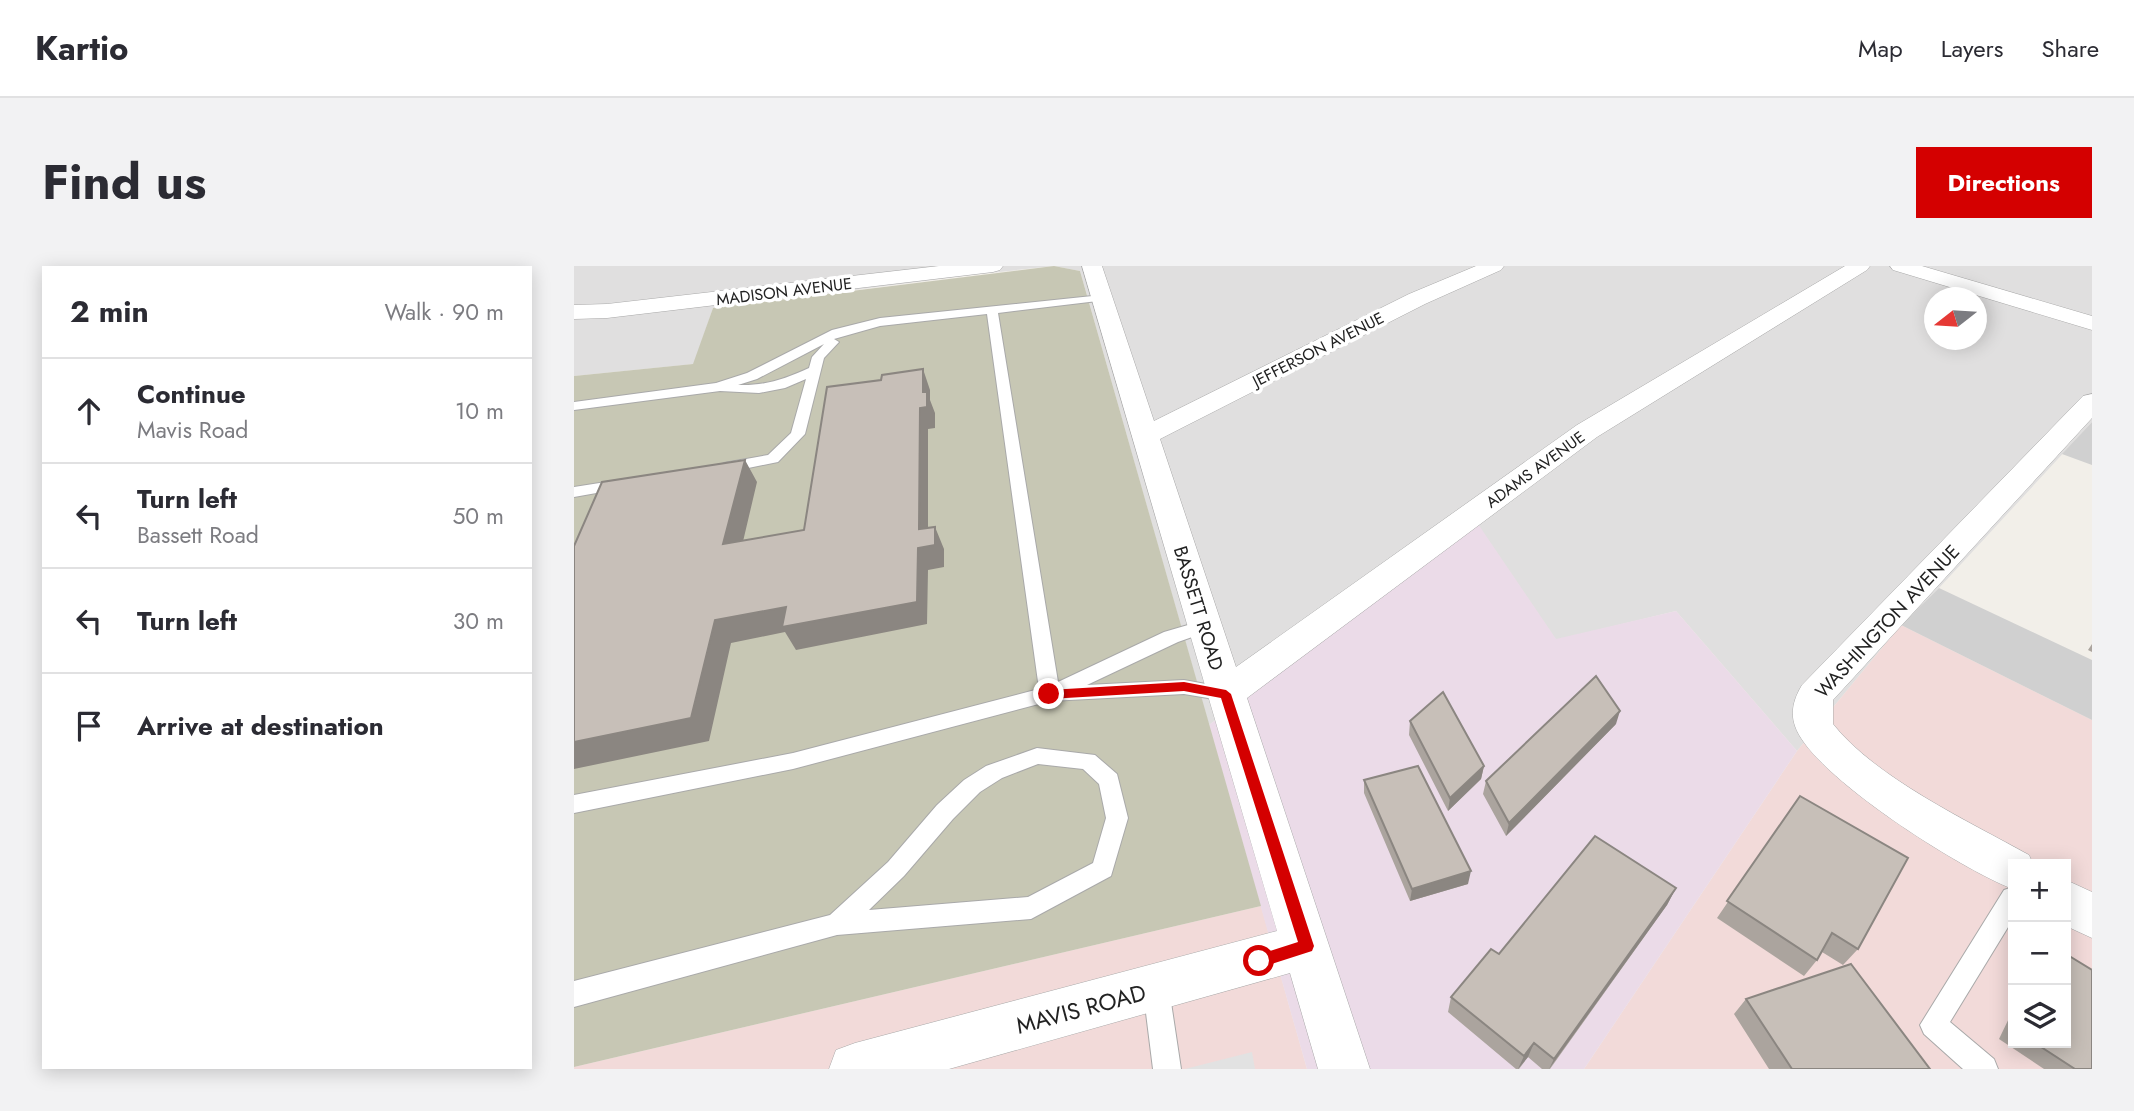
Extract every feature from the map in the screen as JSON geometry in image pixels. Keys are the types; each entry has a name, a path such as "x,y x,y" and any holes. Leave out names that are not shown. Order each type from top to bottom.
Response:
{"street":[{"name":"MADISON AVENUE","path":"574,312 607,312 993,266"},
{"name":"JEFFERSON AVENUE","path":"1145,436 1417,299 1494,266"},
{"name":"ADAMS AVENUE","path":"1226,694 1587,431 1860,266"},
{"path":"1900,266 2092,323"},
{"name":"BASSETT ROAD","path":"1097,282 1307,946 1343,1069"},
{"name":"WASHINGTON AVENUE","path":"2008,866 1867,780 1835,755 1817,733 1810,712 1815,695 2092,402"},
{"path":"2071,904 2092,917"},
{"name":"MAVIS ROAD","path":"855,1069 1307,946"}],"lane":[{"path":"574,406 718,387 752,376 836,333 880,322 992,310 1097,282"},
{"path":"992,310 1049,694"},
{"path":"714,470 774,459 798,434 818,357 836,339 857,328"},
{"path":"718,387 748,391 781,387 814,370"},
{"path":"574,492 639,482"},
{"path":"574,804 793,761 1049,694 1171,637 1205,626"},
{"path":"1049,694 1184,687 1226,694"},
{"path":"574,994 837,924 1031,908 1103,869 1117,818 1109,780 1088,761 1037,756 994,772 972,786 945,812 896,869 837,924"},
{"path":"1984,1069 1933,1024 2008,906"},
{"path":"1156,989 1167,1069"}],"shaded area":[{"path":"574,266 1054,266 713,308 694,364 574,376"},
{"path":"1054,266 2092,266 2092,422 1939,588 1901,625 1797,751 1676,611 1556,640 1478,525 1209,725 1080,271"},
{"path":"1054,266 1080,271 1261,906 574,1067 574,376 693,364 713,308"},
{"path":"2092,422 2092,465 2062,454"},
{"path":"1478,524 1556,639 1676,611 1797,751 1584,1069 1307,1069 1209,725"},
{"path":"1939,588 2092,660 2092,720 1901,625"},
{"path":"1901,625 2092,720 2092,1069 1584,1069 1797,751"},
{"path":"1261,906 1307,1069 574,1069 574,1067"},
{"path":"1252,1052 1255,1069 1185,1069"}],"building":[{"path":"923,369 923,392 927,392 927,407 920,408 919,529 935,527 935,545 918,548 917,602 782,627 786,607 715,620 691,718 574,742 574,546 602,482 745,460 723,544 804,530 827,387 881,380 882,375"},
{"path":"1596,676 1620,711 1509,823 1486,781"},
{"path":"1443,692 1484,766 1450,798 1410,721"},
{"path":"1418,766 1471,871 1412,889 1364,780"},
{"path":"1800,796 1908,858 1858,949 1832,933 1817,960 1727,901"},
{"path":"1595,836 1676,888 1554,1059 1534,1043 1524,1056 1451,997 1491,949 1499,954"},
{"path":"2071,957 2092,970 2092,1069 2075,1069 2043,1048 2071,1048"},
{"path":"1851,964 1930,1069 1792,1069 1746,999"}],"route":[{"path":"1049,694 1184,687 1226,694 1307,946 1259,961"}]}
